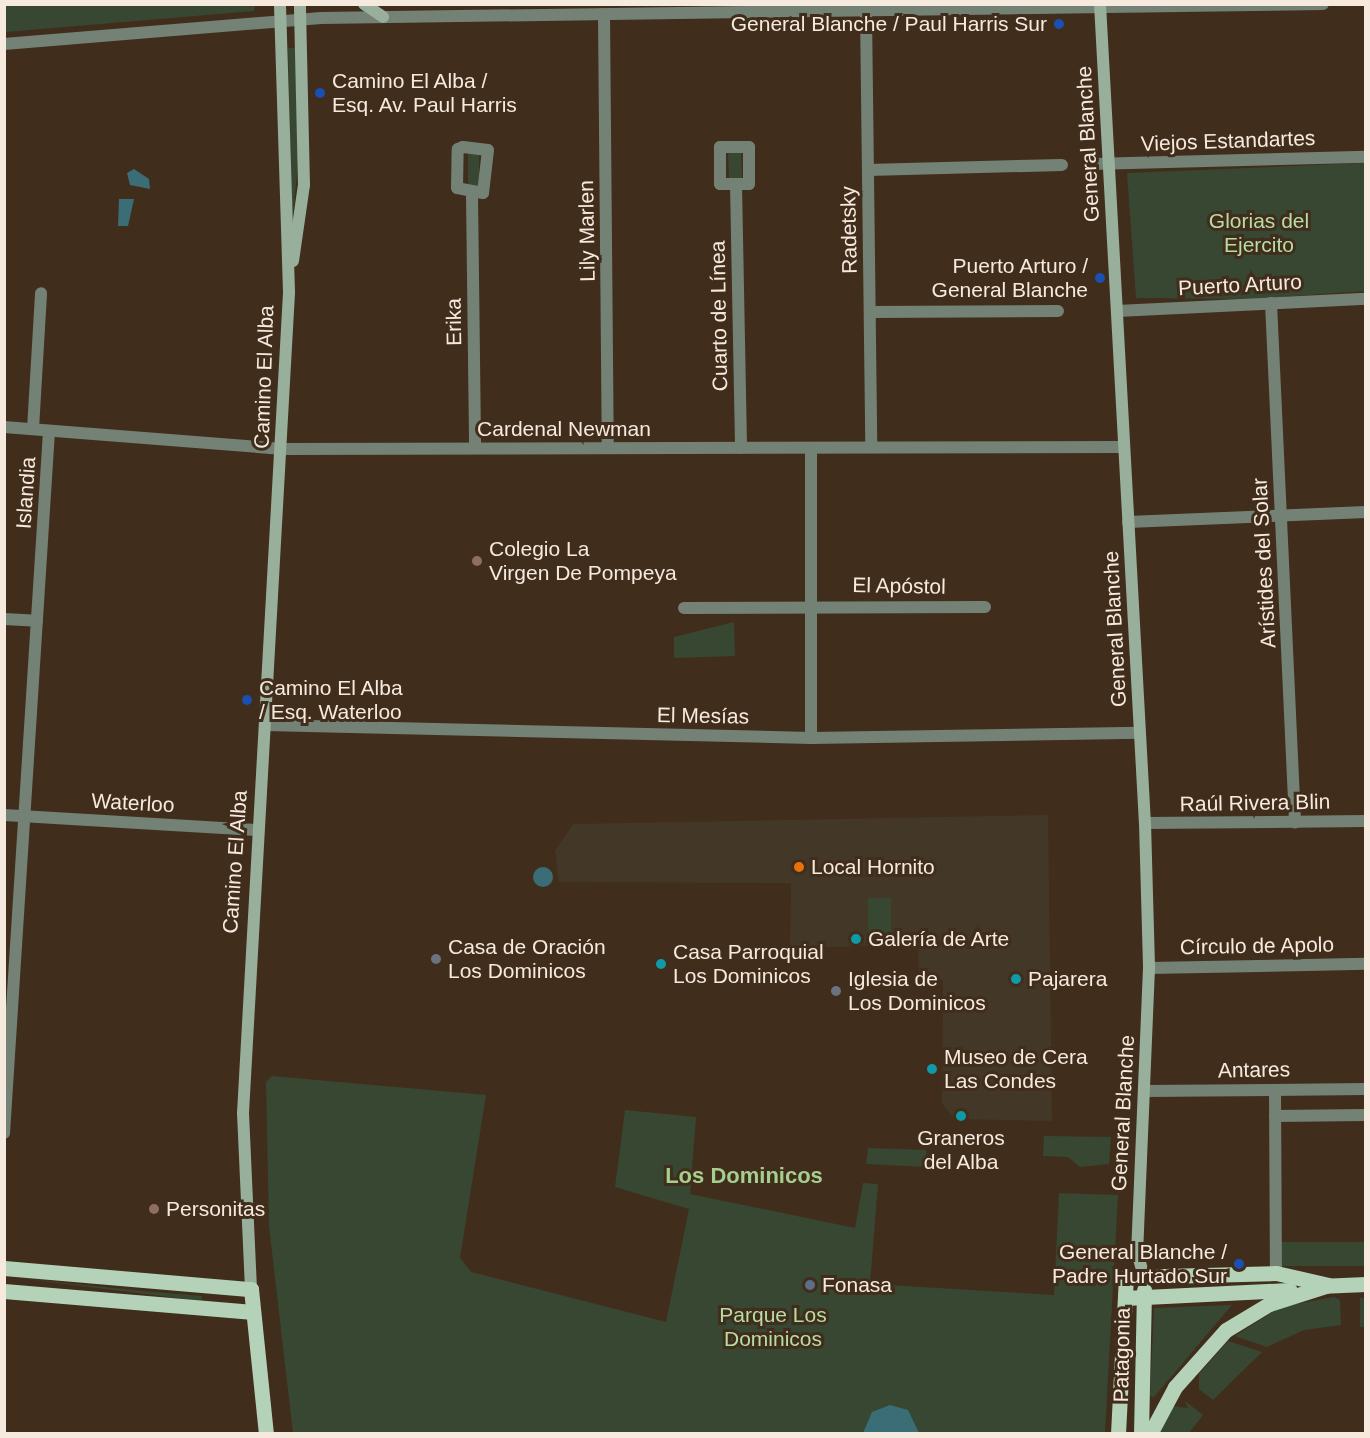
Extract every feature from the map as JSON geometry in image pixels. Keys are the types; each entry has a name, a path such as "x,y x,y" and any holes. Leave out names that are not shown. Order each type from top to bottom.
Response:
{"main road":[{"name":"Camino El Alba","path":"266,1434 251,1289 243,1113 258,830 283,449 289,292 280,4"},
{"name":"Camino El Alba","path":"289,292 304,185 300,4"},
{"path":"364,4 383,17"},
{"name":"General Blanche","path":"1100,7 1145,823 1149,968 1137,1252 1144,1276"},
{"name":"General Blanche","path":"1126,1277 1137,1252"},
{"path":"4,1268 251,1289"},
{"path":"1126,1277 1276,1273 1329,1285"},
{"name":"Patagonia","path":"1141,1434 1144,1276"},
{"name":"Patagonia","path":"1118,1434 1126,1277"},
{"path":"1125,1298 1365,1284"},
{"path":"1150,1434 1175,1387 1226,1330 1269,1304 1329,1285"},
{"path":"4,1291 253,1312"}],"street":[{"path":"4,45 281,21 383,17 1323,4"},
{"name":"Radetsky","path":"866,12 871,447"},
{"name":"Lily Marlen","path":"604,14 608,448"},
{"name":"Viejos Estandartes","path":"1092,164 1365,157"},
{"path":"868,170 1062,165"},
{"name":"Cuarto de Línea","path":"736,184 741,448"},
{"name":"Erika","path":"472,194 475,448"},
{"path":"33,429 41,293"},
{"name":"Puerto Arturo","path":"1117,311 1365,299"},
{"name":"Arístides del Solar","path":"1271,303 1295,822"},
{"path":"870,312 1058,311"},
{"name":"Cardenal Newman","path":"4,427 283,449 1124,447"},
{"name":"Islandia","path":"4,1133 7,1036 25,816 49,430"},
{"path":"811,448 811,738"},
{"path":"1128,522 1365,512"},
{"name":"El Apóstol","path":"684,608 811,605 986,607"},
{"path":"4,620 37,621"},
{"name":"El Mesías","path":"265,725 811,738 1140,733"},
{"name":"Waterloo","path":"4,815 258,830"},
{"name":"Raúl Rivera Blin","path":"1145,823 1365,821"},
{"name":"Círculo de Apolo","path":"1149,968 1365,964"},
{"name":"Antares","path":"1144,1091 1365,1089"},
{"path":"1275,1090 1276,1273"},
{"path":"1275,1116 1365,1115"}],"shaded area":[{"path":"1048,815 1052,1121 954,1119 942,1103 943,980 919,980 918,945 790,948 791,883 559,882 555,851 573,824"}],"green space":[{"path":"4,5 255,5 254,11 6,32"},
{"path":"288,48 296,48 298,163 292,226"},
{"path":"728,150 741,150 742,178 729,178"},
{"path":"468,154 479,154 479,187 468,187"},
{"name":"Glorias del Ejercito","path":"1365,163 1365,291 1253,299 1136,298 1127,173"},
{"path":"734,622 735,656 674,658 674,637"},
{"path":"868,898 891,898 891,933 868,933"},
{"name":"Parque Los Dominicos","path":"272,1076 486,1095 460,1258 471,1272 666,1322 689,1209 615,1187 625,1110 696,1117 690,1194 855,1228 863,1183 878,1184 870,1284 1054,1295 1059,1193 1118,1195 1105,1433 293,1433 269,1226 266,1082"},
{"path":"1044,1136 1111,1137 1109,1164 1080,1167 1068,1157 1043,1156"},
{"path":"868,1148 926,1150 927,1158 948,1159 947,1168 866,1164"},
{"path":"1281,1242 1365,1242 1365,1266 1281,1266"},
{"path":"17,1278 143,1291 202,1296 201,1301"},
{"path":"1334,1297 1340,1300 1341,1325 1304,1330 1267,1347 1235,1336 1280,1307"},
{"path":"1360,1298 1365,1298 1365,1327 1360,1327"},
{"path":"1232,1305 1154,1397 1150,1396 1154,1308"},
{"path":"1228,1341 1262,1352 1213,1400 1199,1389 1199,1374"},
{"path":"1185,1401 1203,1415 1189,1433 1160,1434 1172,1406 1188,1408"}],"water":[{"path":"134,169 149,179 150,189 130,185 127,173"},
{"path":"119,199 134,199 128,226 118,226"},
{"path":"543,867 550,870 553,877 550,884 543,887 536,884 533,877 536,870"},
{"path":"890,1405 908,1410 919,1433 863,1433 872,1412"}],"place":[{"name":"General Blanche / Paul Harris Sur","path":"1059,24"},
{"name":"Camino El Alba / Esq. Av. Paul Harris","path":"320,93"},
{"name":"Puerto Arturo / General Blanche","path":"1100,278"},
{"name":"Colegio La Virgen De Pompeya","path":"477,561"},
{"name":"Camino El Alba / Esq. Waterloo","path":"247,700"},
{"name":"Local Hornito","path":"799,867"},
{"name":"Galería de Arte","path":"856,939"},
{"name":"Casa de Oración Los Dominicos","path":"436,959"},
{"name":"Casa Parroquial Los Dominicos","path":"661,964"},
{"name":"Pajarera","path":"1016,979"},
{"name":"Iglesia de Los Dominicos","path":"836,991"},
{"name":"Museo de Cera Las Condes","path":"932,1069"},
{"name":"Graneros del Alba","path":"961,1116"},
{"name":"Personitas","path":"154,1209"},
{"name":"General Blanche / Padre Hurtado Sur","path":"1239,1264"},
{"name":"Fonasa","path":"810,1285"}],"district":[{"name":"Los Dominicos","path":"744,1176"}]}
